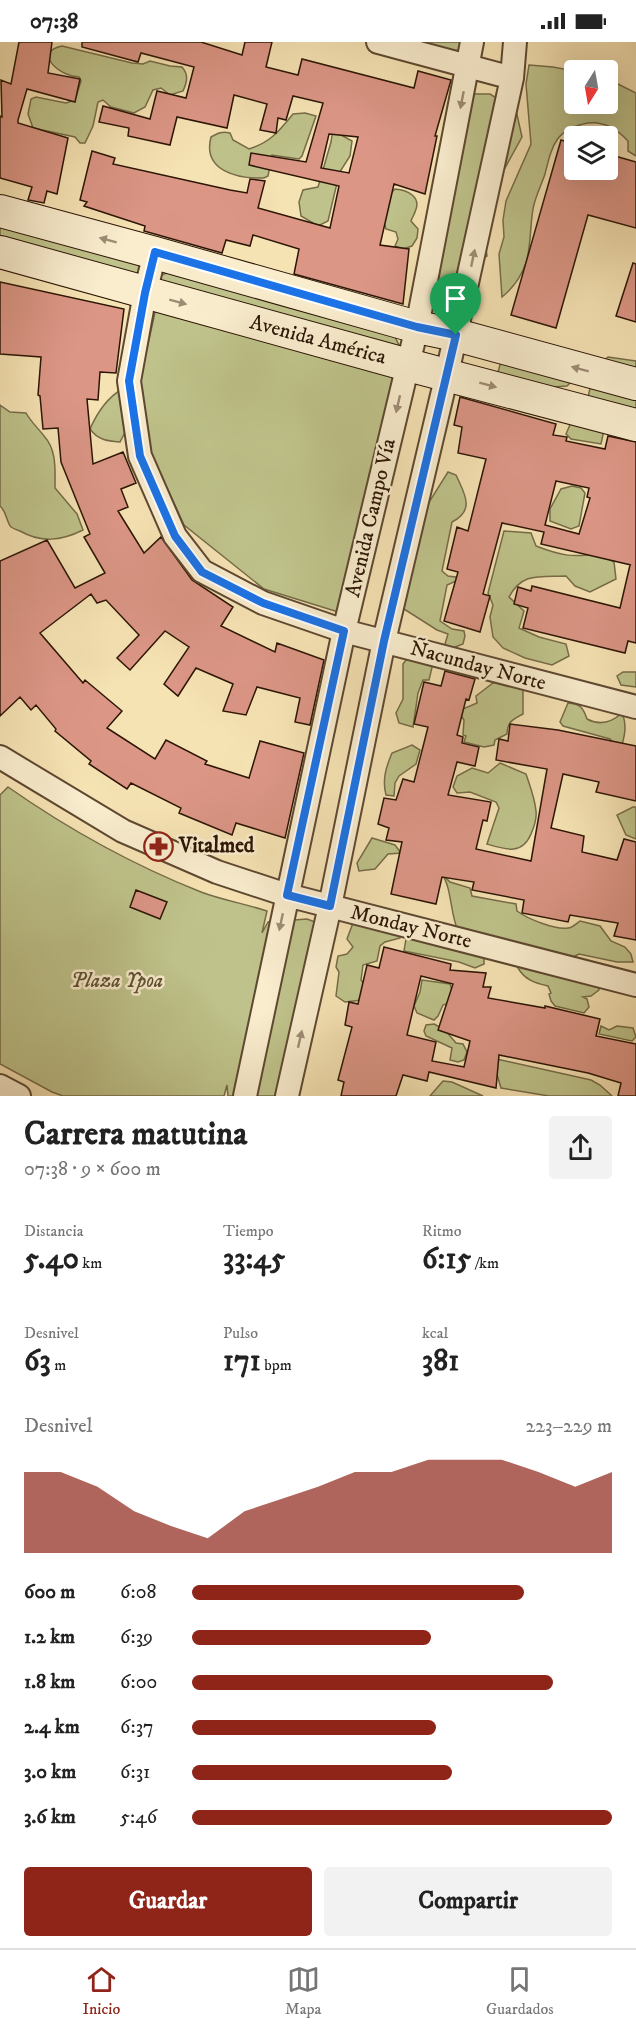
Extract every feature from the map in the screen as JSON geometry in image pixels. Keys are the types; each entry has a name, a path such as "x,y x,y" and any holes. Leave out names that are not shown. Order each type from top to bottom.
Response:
{"main road":[{"name":"Avenida América","path":"0,211 155,252 417,327 456,335 636,384"},
{"name":"Avenida América","path":"0,252 408,365 636,425"}],"street":[{"path":"378,42 512,78"},
{"name":"Avenida Campo Vía","path":"245,1096 344,631 417,327 472,42"},
{"name":"Avenida Campo Vía","path":"287,1096 330,906 384,641 456,335 512,78 515,42"},
{"name":"Ñacunday Norte","path":"155,252 129,381 140,456 175,536 202,572 263,603 344,631 636,707"},
{"name":"Monday Norte","path":"1,760 123,831 218,872 287,895 636,985"},
{"path":"0,1086 19,1096"}],"green space":[{"path":"417,42 461,42 459,53"},
{"path":"62,46 132,63 143,64 150,61 182,67 187,79 186,85 183,91 170,95 161,88 153,90 145,107 134,113 111,107 103,100 98,102 93,126 85,143 80,143 75,137 33,128 28,114 31,99 36,97 66,103 75,100 81,81 79,77 63,73 49,58 49,53"},
{"path":"529,65 564,69 564,114 618,114 618,84 636,93 636,156 628,151 628,141 618,132 618,126 588,123 564,126 564,133 553,147 534,205 526,263 516,282 502,297 499,254 504,237 503,220 506,201 531,144 526,84"},
{"path":"469,94 490,94 516,110 522,137 505,168 494,180 481,185 473,203 468,230 485,242 487,256 462,269 458,297 438,312 432,306"},
{"path":"305,113 316,116 302,156 299,159 272,155 268,176 264,178 243,177 224,171 212,158 211,137 216,134 230,133 233,140 249,149 269,139 293,114"},
{"path":"335,115 341,135 352,141 350,156 341,170 328,221 318,226 301,216 299,202 303,190 318,187 331,142"},
{"path":"395,189 409,193 417,202 411,221 418,229 417,238 412,246 403,249 395,246 398,239 396,232 386,229 384,222 392,192"},
{"path":"0,221 129,259 162,275 171,271 390,327 399,345 405,376 348,615 264,589 184,525 149,449 140,380 156,308 18,247 3,236 0,237"},
{"path":"608,357 636,361 636,432 604,430 601,444 571,439 566,434 575,413 588,397 595,368"},
{"path":"501,361 573,380 567,386 552,387 497,376"},
{"path":"122,389 132,419 120,442 96,436 90,429 96,417 103,406"},
{"path":"0,405 10,412 26,413 48,442 54,460 55,488 77,514 83,530 59,538 43,539 28,535 9,525 0,506"},
{"path":"448,472 456,475 466,501 464,512 452,522 442,571 448,576 463,578 447,585 440,621 452,629 464,631 463,644 450,649 445,644 448,634 437,630 404,609 407,572 416,523"},
{"path":"572,486 581,488 585,493 579,526 571,529 550,521 550,509 561,489"},
{"path":"504,531 531,533 536,546 553,552 575,556 600,553 614,562 616,579 590,592 575,586 566,576 540,576 520,583 509,597 524,611 519,628 539,637 566,644 569,656 552,665 525,658 503,648 493,637 490,617 493,605 488,593"},
{"path":"435,655 429,680 423,680 418,693 413,727 399,723 396,713 403,699 403,664 409,656"},
{"path":"623,672 636,672 636,687 621,685 617,676"},
{"path":"514,682 523,686 523,714 511,721 507,734 495,740 494,745 484,747 464,742 466,736 463,735 464,720 458,711 477,703 476,696 493,683"},
{"path":"568,703 578,705 587,719 601,723 610,721 622,713 625,729 622,745 614,744 610,739 563,726 560,722"},
{"path":"412,745 420,750 416,764 399,776 395,783 394,796 386,795 385,774 392,753"},
{"path":"500,763 526,774 535,806 536,820 531,834 523,845 513,849 487,844 499,808 496,802 470,792 457,793 453,787 457,776 472,768 488,773"},
{"name":"Plaza Ypoa","path":"8,787 78,832 151,870 209,895 267,911 262,933 268,922 307,919 329,927 293,1096 228,1096 227,1085 224,1096 63,1096 0,1064 0,795"},
{"path":"636,807 636,839 626,835 617,815"},
{"path":"372,838 395,845 401,853 388,854 375,869 359,871 357,863"},
{"path":"442,874 450,882 470,888 472,896 516,904 517,911 542,923 568,928 580,921 600,926 611,941 625,947 631,954 633,962 617,962 579,954 565,961 458,931 448,887"},
{"path":"353,923 400,934 400,938 385,942 380,946 377,961 363,965 361,980 367,987 362,1000 345,1002 336,996 339,972 336,967 338,956 347,954 353,947 347,939"},
{"path":"416,936 484,954 484,964 475,968 459,962 404,951 406,939"},
{"path":"523,963 598,982 599,990 591,996 583,997 587,999 589,1007 584,1013 555,1006 551,1001 548,986 531,980 518,968"},
{"path":"422,980 450,984 452,990 449,1003 443,1005 434,1020 417,1013 414,1006"},
{"path":"434,1024 445,1030 456,1043 463,1044 467,1052 464,1060 458,1062 450,1060 452,1048 426,1036 424,1031 426,1025"},
{"path":"601,1026 609,1030 617,1026 633,1028 636,1037 632,1041 599,1034"},
{"path":"492,1058 591,1080 612,1096 549,1096 501,1088"},
{"path":"443,1081 452,1082 483,1096 430,1096"}],"building":[{"path":"19,42 52,42 48,73 80,79 75,102 27,89 18,120 18,123 68,138 57,194 47,191 44,203 28,200 32,187 0,178 1,80 11,84"},
{"path":"82,42 201,42 242,55 245,42 272,42 266,67 298,75 302,59 414,88 418,71 451,80 435,136 437,136 425,194 394,184 380,245 409,249 403,304 294,274 299,249 253,235 250,246 226,240 222,253 144,231 145,226 84,206 87,202 80,200 92,151 115,158 113,164 247,193 250,179 265,181 258,208 330,228 339,186 249,165 251,153 306,162 323,103 293,96 286,120 278,118 276,133 260,130 267,104 234,95 227,128 177,117 170,145 128,136 129,128 99,122 103,106 150,119 157,91 186,98 194,67 141,53 138,62 82,47","holes":["329,134 358,137 349,173 321,168"]},
{"path":"561,140 564,141 564,180 618,180 618,157 636,162 636,228 588,215 556,328 511,315"},
{"path":"633,263 636,264 636,322 616,316"},
{"path":"0,282 124,309 116,373 100,372 98,400 87,399 93,464 123,452 136,483 121,489 128,507 118,511 144,553 161,537 192,580 233,607 221,626 275,652 277,643 324,660 310,725 295,722 300,698 257,687 246,715 223,711 233,684 196,668 178,696 164,684 189,647 165,631 130,670 117,658 139,635 106,600 97,603 91,594 40,633 83,683 85,680 122,711 107,728 155,759 166,740 207,761 205,764 249,778 260,741 304,753 285,838 236,823 232,835 179,813 181,808 131,783 127,789 89,764 91,761 55,731 56,729 36,705 31,710 20,697 0,716 0,561 47,540 75,588 105,573 84,537 90,534 61,462 58,428 43,429 40,396 38,395 41,357 0,354"},
{"path":"460,397 556,424 553,435 567,437 566,441 605,449 608,436 636,442 636,643 628,641 625,653 523,628 528,608 514,604 518,587 531,591 532,586 620,608 631,565 541,544 544,532 502,523 483,594 490,596 480,632 444,621 458,572 447,569 457,527 468,531 486,459 458,453 462,427 454,425","holes":["556,481 589,488 587,497 590,498 579,534 545,525"]},
{"path":"445,671 475,679 469,700 466,699 457,735 463,737 462,743 479,747 475,766 457,762 448,795 491,802 487,821 483,820 476,849 531,861 547,769 496,760 499,739 508,741 510,724 558,730 636,746 636,801 596,792 599,782 563,774 551,828 584,836 582,852 617,860 624,839 636,842 636,940 614,936 618,923 570,915 568,922 522,913 524,900 472,890 474,882 442,877 436,904 391,894 402,842 386,840 389,828 378,824 384,798 396,800 403,779 414,782 428,727 414,724 424,682 441,686"},
{"path":"136,890 167,902 160,919 130,907"},
{"path":"384,947 451,964 450,970 486,973 483,987 491,987 488,998 545,1008 545,1006 600,1019 596,1036 636,1044 636,1096 618,1096 621,1083 588,1073 499,1055 496,1088 429,1072 427,1081 403,1075 396,1096 341,1096 344,1082 338,1080 352,1027 345,1025 349,1002 358,1004 367,965 379,968","holes":["421,976 453,984 438,1030 470,1041 464,1067 432,1061 436,1042 407,1035"]}],"place":[{"name":"Vitalmed","path":"158,846"}],"route":[{"path":"155,252 417,327 456,335 384,641 330,906 287,895 344,631 263,603 202,572 175,536 140,456 129,381 155,252"}]}
